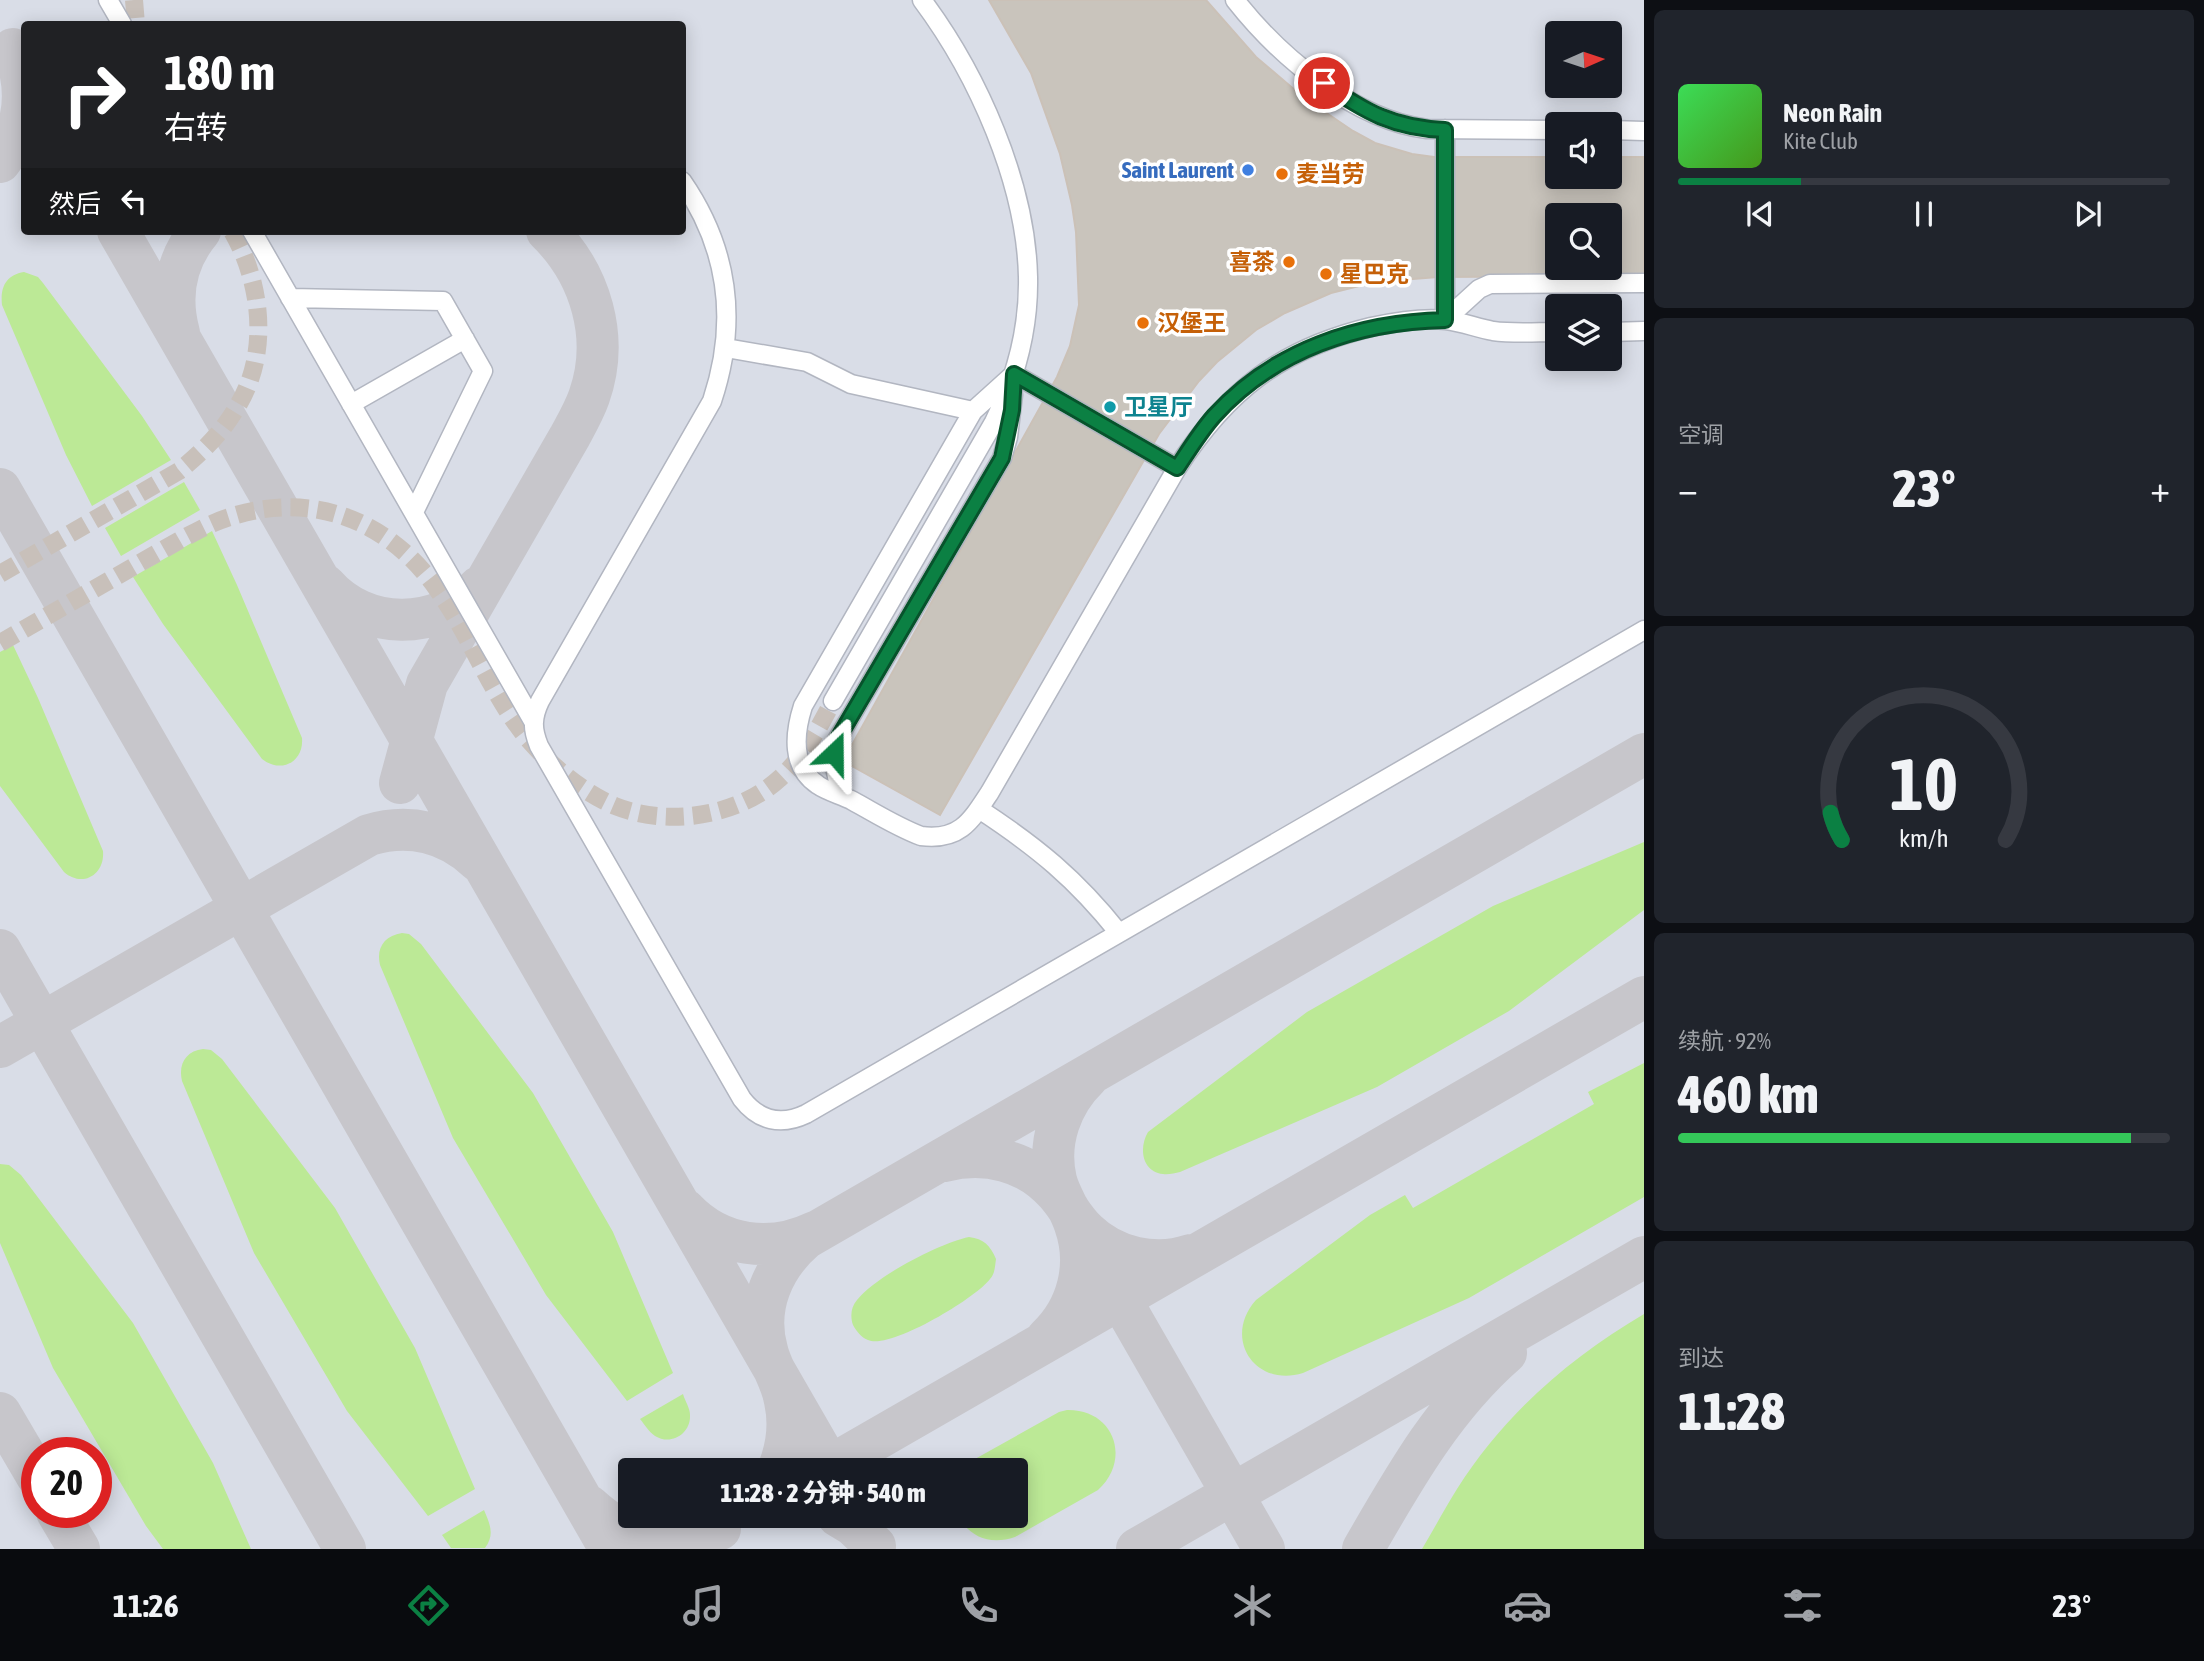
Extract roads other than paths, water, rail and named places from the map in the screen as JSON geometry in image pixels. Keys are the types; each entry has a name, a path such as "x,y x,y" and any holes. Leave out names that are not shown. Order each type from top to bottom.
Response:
{"lane":[{"path":"108,0 120,21"},
{"path":"833,701 994,422 1014,374 1024,331 1028,277 1015,194 985,109 961,60 922,0"},
{"path":"1235,0 1260,29 1293,60 1368,111 1408,127 1445,130 1545,130"},
{"path":"1445,130 1445,320"},
{"path":"1622,130 1644,131"},
{"path":"533,721 540,701 712,401 720,375 726,348 727,319 721,265 706,220 686,188"},
{"path":"254,235 533,721 539,746 729,1076 748,1108 764,1118 784,1121 806,1114 1644,630"},
{"path":"1445,320 1479,289 1490,284 1644,283"},
{"path":"290,298 443,301 483,371 414,512"},
{"path":"1014,374 973,411 803,706 798,720 796,748 803,768 819,786 842,795 910,832 932,838 955,834 979,809 1177,468 1198,436 1232,398 1254,380 1298,353 1322,342 1371,327 1411,321 1445,320 1494,331 1545,332"},
{"path":"1622,331 1644,331"},
{"path":"351,404 465,339"},
{"path":"726,348 807,362 851,384 973,411"},
{"path":"1014,374 1177,468"},
{"path":"842,795 834,767 837,740 1002,458 1012,410 1014,374"},
{"path":"979,809 1018,834 1064,871 1098,906 1119,933"}],"tunnel":[{"path":"134,0 136,21"},
{"path":"0,574 179,471 196,457 225,425 247,386 258,342 258,319 250,273 234,235"},
{"path":"0,643 206,526 263,509 292,507 320,510 373,529 418,565 449,607 502,702 527,738 567,777 615,806 657,816 679,817 701,815 743,802 762,792 788,770 810,742 833,701"}],"place":[{"name":"Saint Laurent","path":"1248,170"},
{"name":"麦当劳","path":"1282,174"},
{"name":"喜茶","path":"1289,262"},
{"name":"星巴克","path":"1326,274"},
{"name":"汉堡王","path":"1143,323"},
{"name":"卫星厅","path":"1110,407"}]}
